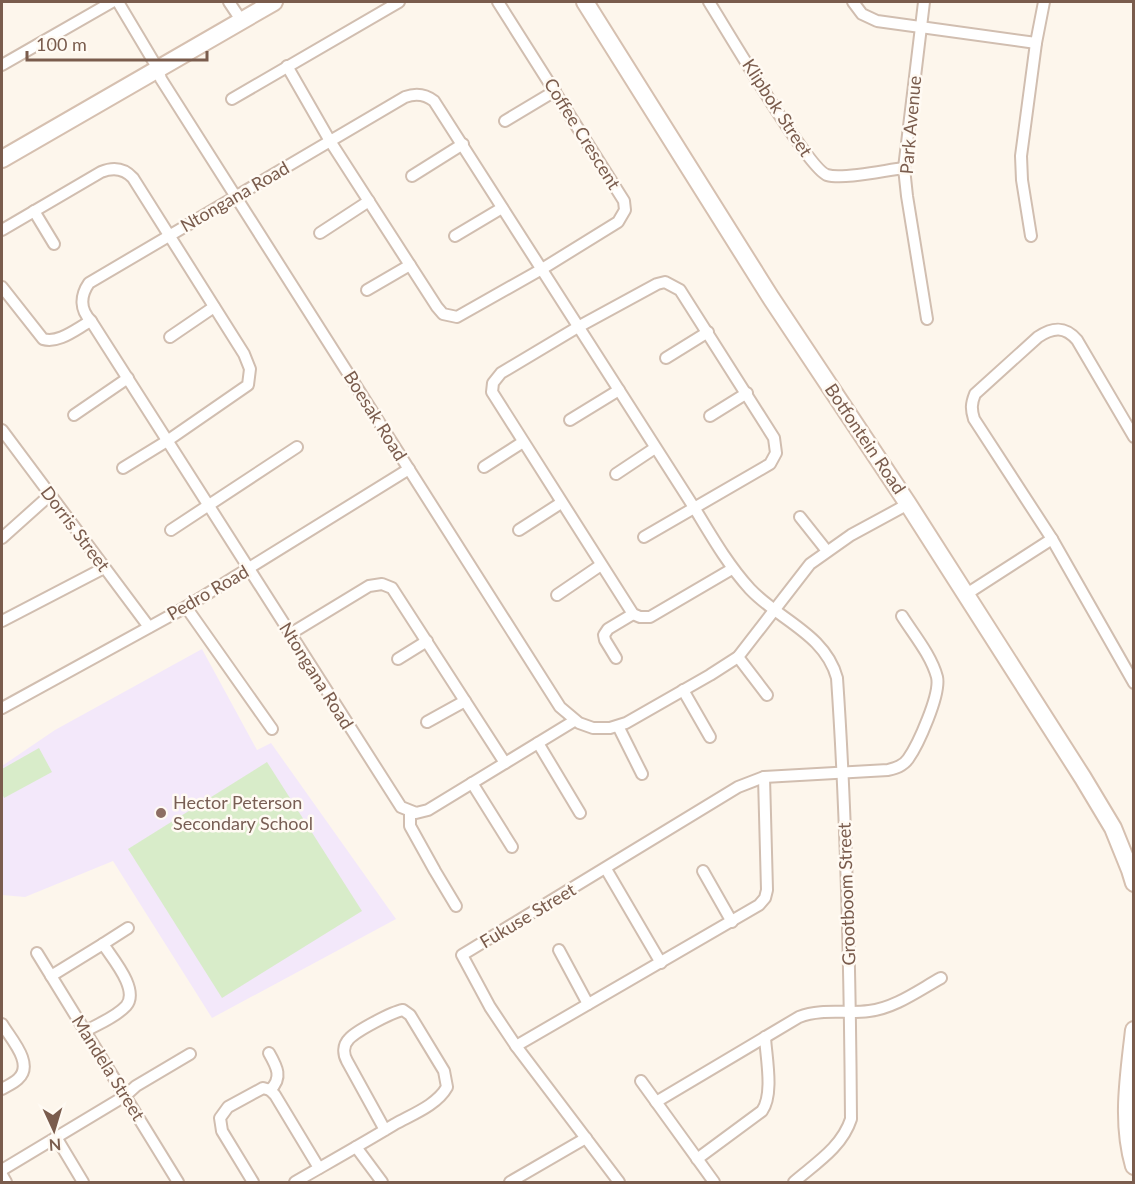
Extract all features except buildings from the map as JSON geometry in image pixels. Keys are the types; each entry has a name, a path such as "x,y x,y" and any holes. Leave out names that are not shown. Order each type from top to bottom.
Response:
{"main road":[{"path":"2,159 273,2"},
{"name":"Botfontein Road","path":"585,2 765,288 908,504 1083,778 1113,828 1131,870 1134,883"},
{"path":"1134,1030 1126,1098 1129,1143 1134,1166"}],"street":[{"path":"2,65 112,2"},
{"name":"Boesak Road","path":"118,2 158,69 161,79 560,707 574,721"},
{"path":"229,2 241,20"},
{"path":"232,99 399,2"},
{"name":"Coffee Crescent","path":"498,2 624,201 625,210 618,222 542,269"},
{"name":"Klipbok Street","path":"709,2 787,125 821,172 837,177 904,168"},
{"path":"853,2 862,14 869,18 1036,43"},
{"name":"Park Avenue","path":"924,2 904,168 927,319"},
{"path":"1031,236 1022,180 1021,156 1036,43 1044,2"},
{"path":"287,66 330,141 439,311 452,317 479,306 542,269"},
{"path":"505,121 555,91"},
{"name":"Ntongana Road","path":"456,906 411,826 410,812 397,803 128,378 86,316 82,304 83,292 89,283 405,97 418,94 429,97 463,144 732,569 753,592 774,609"},
{"path":"412,176 463,144"},
{"path":"2,230 101,172 116,168 126,172 133,178 170,235 244,354 250,369 248,385 167,441 123,468"},
{"path":"320,233 369,201"},
{"path":"455,236 502,207"},
{"path":"34,211 54,244"},
{"path":"368,290 410,265"},
{"path":"644,537 770,464 776,453 774,438 708,332 680,290 665,282 657,284 578,327 501,373 493,383 494,396 633,614 650,617 732,569"},
{"path":"2,287 43,339 51,341 58,339 91,321"},
{"path":"170,337 214,307"},
{"path":"1134,437 1077,340 1064,330 1055,328 1038,337 975,394 971,409 974,419 1052,539 1134,683"},
{"path":"666,358 708,332"},
{"path":"74,415 128,378"},
{"path":"570,420 619,390"},
{"path":"710,416 747,393"},
{"name":"Dorris Street","path":"2,430 149,627"},
{"path":"484,467 523,442"},
{"path":"171,530 297,447"},
{"path":"616,474 655,448"},
{"name":"Pedro Road","path":"2,708 186,607 409,469"},
{"path":"2,538 50,495"},
{"path":"519,530 561,502"},
{"path":"410,812 428,810 574,721 593,728 618,726 710,675 738,657 810,564 827,551 908,504"},
{"path":"800,517 827,551"},
{"path":"965,595 1052,539"},
{"path":"557,595 601,565"},
{"path":"2,621 104,568"},
{"path":"290,634 369,585 382,584 396,592 505,763"},
{"path":"186,607 272,729"},
{"name":"Grootboom Street","path":"774,609 817,641 834,667 837,678 843,773 851,1119 847,1132 840,1142 794,1182"},
{"path":"616,658 604,635 608,629 633,614"},
{"name":"Fukuse Street","path":"619,1182 516,1046 490,1007 462,956 738,787 764,777 888,770 902,765 916,743 938,690 933,665 902,616"},
{"path":"398,659 427,641"},
{"path":"738,657 767,695"},
{"path":"683,690 710,737"},
{"path":"428,722 465,701"},
{"path":"618,726 642,774"},
{"path":"538,743 580,813"},
{"path":"516,1046 759,905 766,894 764,777"},
{"path":"472,783 512,847"},
{"path":"606,869 661,963"},
{"path":"703,872 732,922"},
{"path":"51,976 128,928"},
{"path":"86,1031 124,1008 131,996 129,985 103,944"},
{"path":"560,950 588,1004"},
{"name":"Mandela Street","path":"37,953 178,1182"},
{"path":"656,1102 808,1013 883,1009 941,978"},
{"path":"295,1182 356,1147 385,1130 442,1096 447,1087 444,1071 410,1015 404,1010 390,1014 349,1038 344,1049 346,1061 385,1130"},
{"path":"2,1024 23,1058 24,1068 19,1078 2,1089"},
{"path":"697,1159 762,1111 765,1106 768,1096 765,1037"},
{"path":"269,1053 278,1068 279,1076 276,1084 270,1090"},
{"path":"2,1170 190,1054"},
{"path":"641,1081 714,1182"},
{"path":"253,1182 222,1131 220,1118 228,1107 263,1088 275,1095 319,1168"},
{"path":"56,1137 83,1182"},
{"path":"510,1182 525,1179 586,1138"},
{"path":"356,1147 382,1182"},
{"path":"2,1175 6,1182"}],"shaded area":[{"name":"Hector Peterson Secondary School","path":"202,649 257,750 271,743 396,919 212,1018 113,861 25,897 2,895 2,766 55,730"}],"green space":[{"path":"39,748 52,772 4,798 2,769"},
{"path":"267,762 362,911 222,998 128,849"}],"place":[{"name":"Hector Peterson Secondary School","path":"161,813"}]}
